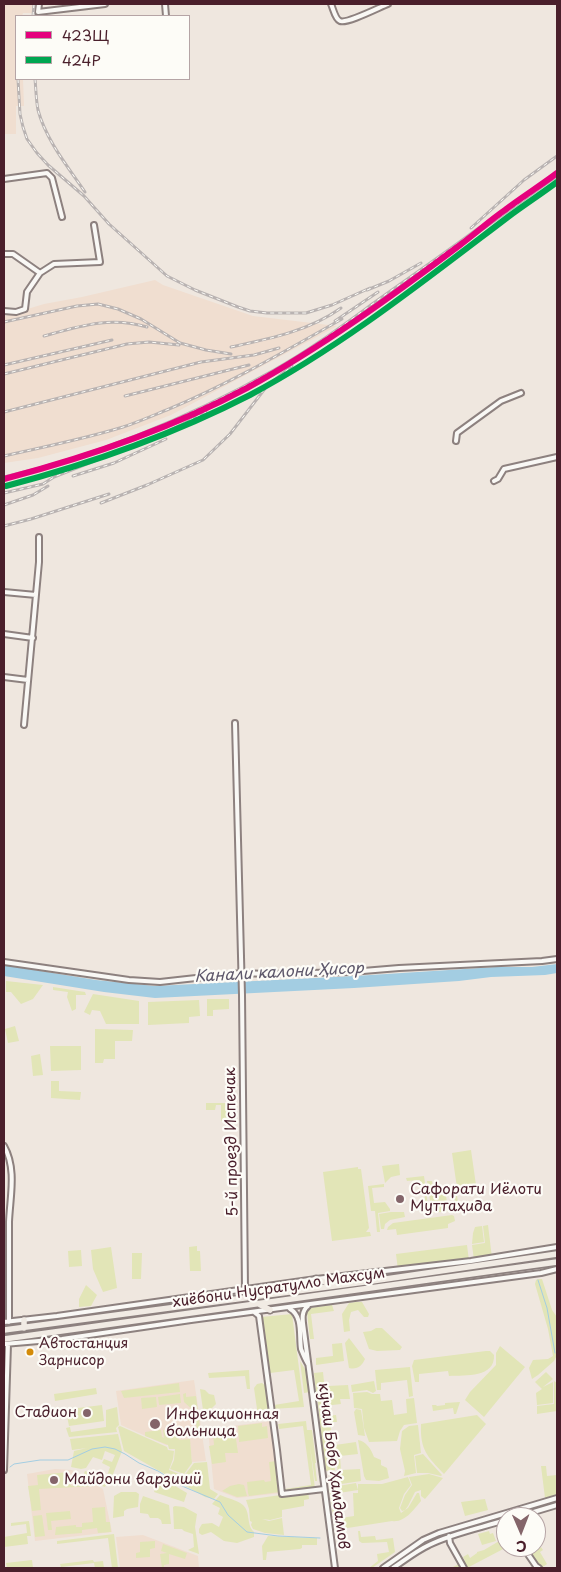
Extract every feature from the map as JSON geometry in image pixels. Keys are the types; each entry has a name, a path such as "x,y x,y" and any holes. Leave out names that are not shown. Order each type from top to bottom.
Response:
{"highway":[{"name":"хиёбони Нусратулло Махсум","path":"4,1330 557,1254"},
{"name":"хиёбони Нусратулло Махсум","path":"5,1342 29,1335 557,1262"},
{"path":"316,1279 334,1285"},
{"path":"259,1295 268,1286"},
{"path":"329,1302 336,1293"},
{"path":"259,1304 270,1310"},
{"path":"186,1305 187,1313"},
{"path":"24,1320 24,1328"},
{"path":"24,1342 29,1335"}],"street":[{"path":"39,4 38,12 105,4"},
{"path":"331,4 337,19 342,21 388,4"},
{"path":"4,179 47,173 52,178 62,217"},
{"path":"4,312 16,312 25,309 27,292 40,273 54,264 100,262 94,225"},
{"path":"4,254 13,254 40,273"},
{"path":"456,441 457,433 501,401 522,393"},
{"path":"494,481 498,479 504,469 557,457"},
{"path":"24,725 33,638 39,537"},
{"path":"4,592 36,595"},
{"path":"4,634 33,638"},
{"path":"4,678 28,680"},
{"name":"5-й проезд Испечак","path":"235,723 242,995 245,1289"},
{"path":"4,962 129,980 160,982 241,975 351,972 557,959"},
{"path":"4,1146 10,1161 12,1174 9,1322"},
{"path":"4,1322 316,1279 471,1261 557,1247"},
{"path":"4,1470 5,1342 62,1339 541,1273 557,1269"},
{"name":"кӯчаи Бобо Ҳамдамов","path":"309,1304 302,1314 335,1568"},
{"name":"кӯчаи Бобо Ҳамдамов","path":"288,1308 293,1310 298,1319 302,1350 309,1368"},
{"path":"254,1312 258,1316 278,1450 282,1494 324,1489"},
{"path":"383,1568 423,1540 439,1533 557,1498"},
{"path":"393,1568 418,1550 449,1536 496,1523"},
{"path":"449,1536 450,1543 464,1568"},
{"path":"530,1557 536,1566 540,1568"}],"shaded area":[{"path":"4,4 34,4 34,13 15,15 15,80 23,80 24,106 16,106 16,134 4,134"},
{"path":"155,280 163,285 253,316 337,326 171,415 106,440 38,458 4,463 4,316 44,304"},
{"path":"194,1380 206,1461 192,1462 190,1443 166,1445 121,1425 116,1391"},
{"path":"271,1421 281,1493 237,1498 214,1489 208,1429"},
{"path":"55,1469 72,1470 103,1489 112,1532 35,1541 27,1474"},
{"path":"143,1535 198,1556 199,1568 120,1568 116,1537"}],"green space":[{"path":"6,981 43,985 33,999 21,1004 11,992 6,992"},
{"path":"53,987 85,992 86,995 76,995 76,1009 72,1011 67,997 68,992 53,990"},
{"path":"93,994 139,1001 139,1024 106,1024 100,1011 92,1010 90,1015 84,1012"},
{"path":"207,999 229,999 229,1009 213,1010 213,1016 207,1016"},
{"path":"199,1000 200,1016 189,1017 189,1023 148,1025 148,1002"},
{"path":"15,1026 19,1041 8,1043 5,1029"},
{"path":"95,1029 133,1030 132,1041 115,1041 115,1059 104,1059 103,1063 95,1063"},
{"path":"50,1046 81,1046 81,1070 51,1071"},
{"path":"40,1054 43,1075 33,1076 31,1056"},
{"path":"51,1081 59,1081 59,1091 81,1092 80,1100 51,1098"},
{"path":"206,1103 229,1103 229,1121 221,1121 221,1105 216,1105 215,1110 206,1110"},
{"path":"471,1150 476,1185 457,1188 452,1153"},
{"path":"399,1164 400,1175 391,1177 385,1183 382,1166"},
{"path":"358,1167 358,1169 361,1169 369,1228 366,1232 370,1232 371,1236 332,1241 323,1172"},
{"path":"424,1176 428,1206 423,1207 422,1200 425,1199 424,1191 421,1191 420,1180 407,1181 406,1178"},
{"path":"427,1181 432,1181 433,1191 445,1189 448,1209 455,1208 454,1196 457,1196 459,1209 432,1213"},
{"path":"384,1184 384,1187 372,1188 374,1203 385,1202 390,1209 390,1211 378,1213 380,1232 377,1232 375,1211 371,1211 368,1186"},
{"path":"404,1212 405,1217 390,1220 385,1224 384,1229 381,1229 379,1214"},
{"path":"452,1215 455,1221 448,1224 448,1228 397,1235 396,1229 387,1230 393,1223"},
{"path":"488,1225 492,1258 474,1260 472,1245 485,1243 483,1226"},
{"path":"482,1226 484,1242 472,1244 475,1227"},
{"path":"467,1245 469,1261 398,1270 396,1254"},
{"path":"197,1246 197,1251 200,1251 201,1271 190,1271 189,1247"},
{"path":"111,1247 117,1288 103,1292 93,1269 91,1250"},
{"path":"81,1250 82,1266 69,1267 68,1251"},
{"path":"132,1253 142,1253 141,1279 132,1279"},
{"path":"538,1279 542,1279 552,1310 557,1317 557,1355 554,1361 532,1379 529,1368 533,1360 548,1359 553,1356 548,1329 535,1284"},
{"path":"86,1285 97,1295 91,1306 79,1307 79,1299"},
{"path":"362,1302 369,1314 368,1317 364,1317 358,1310 351,1312 349,1320 350,1331 344,1332 342,1314 349,1303"},
{"path":"332,1305 334,1311 311,1314 314,1339 310,1339 307,1312 309,1308"},
{"path":"292,1314 304,1407 272,1409 271,1398 273,1398 274,1405 299,1401 294,1370 270,1373 271,1378 268,1378 261,1317"},
{"path":"382,1328 402,1347 400,1350 377,1351 369,1349 363,1332"},
{"path":"349,1338 365,1359 357,1368 349,1368 345,1343"},
{"path":"342,1343 344,1361 316,1365 316,1358 333,1356 332,1344"},
{"path":"500,1346 525,1367 484,1417 465,1400 470,1392 496,1365 496,1353"},
{"path":"490,1351 494,1355 490,1368 485,1371 463,1376 449,1376 448,1371 419,1374 419,1382 415,1382 412,1366 414,1360"},
{"path":"300,1361 307,1372 310,1392 304,1393"},
{"path":"410,1367 413,1396 409,1397 407,1380 381,1383 381,1390 377,1390 375,1370"},
{"path":"249,1370 250,1389 247,1389 245,1376 209,1378 208,1373"},
{"path":"323,1372 325,1392 316,1393 314,1373"},
{"path":"546,1372 553,1379 543,1387 553,1382 553,1403 537,1405 536,1393 542,1389 535,1382"},
{"path":"374,1381 376,1391 373,1393 367,1390 352,1392 351,1385"},
{"path":"554,1381 557,1383 557,1411 537,1414 537,1406 554,1404"},
{"path":"179,1383 180,1392 124,1398 121,1391"},
{"path":"262,1383 267,1387 271,1414 258,1416 254,1388 257,1384"},
{"path":"348,1385 350,1399 340,1399 341,1404 324,1406 326,1416 336,1415 337,1422 331,1422 330,1420 335,1470 325,1471 317,1394 320,1394 322,1406 321,1397 329,1396 328,1386"},
{"path":"96,1388 97,1394 55,1401 54,1394"},
{"path":"200,1389 214,1395 216,1404 211,1409 203,1410"},
{"path":"367,1392 380,1394 381,1401 392,1400 394,1415 407,1413 406,1399 414,1398 417,1423 404,1425 397,1441 369,1442 364,1428 362,1409 354,1408 353,1393"},
{"path":"186,1393 186,1397 196,1396 201,1435 199,1436 194,1411 184,1402 183,1394"},
{"path":"180,1394 181,1403 159,1405 158,1397"},
{"path":"156,1397 157,1407 142,1409 141,1398"},
{"path":"460,1402 456,1414 454,1414 453,1408 433,1411 432,1405 437,1406 445,1405 445,1403"},
{"path":"102,1405 104,1421 69,1426 67,1416 70,1416 70,1409"},
{"path":"117,1407 119,1425 116,1428 117,1432 69,1437 66,1428 70,1427 71,1432 106,1427 106,1410"},
{"path":"356,1409 361,1410 365,1436 358,1435 354,1412"},
{"path":"477,1415 486,1424 444,1474 433,1462 423,1446 421,1424"},
{"path":"306,1421 307,1430 312,1430 317,1481 315,1481 310,1446 315,1489 283,1493 282,1485 285,1485 285,1489 311,1485 303,1426 279,1429 278,1424"},
{"path":"262,1423 262,1427 267,1426 268,1438 239,1442 238,1426"},
{"path":"418,1425 421,1453 414,1455 416,1473 404,1476 405,1471 400,1449 402,1431 409,1426"},
{"path":"120,1426 167,1447 168,1450 174,1451 169,1470 184,1476 194,1463 207,1462 210,1489 218,1494 214,1499 205,1497 124,1451 118,1427"},
{"path":"177,1429 179,1440 190,1439 192,1463 184,1474 170,1469 174,1460 175,1449 169,1449 168,1445 145,1436 145,1432 161,1430 162,1437 164,1438 163,1430"},
{"path":"235,1432 238,1453 225,1453 226,1462 212,1464 209,1446 214,1445 213,1434"},
{"path":"118,1434 122,1451 110,1482 104,1481 107,1483 105,1487 83,1476 85,1471 106,1479 110,1467 102,1463 104,1459 112,1462 115,1455 105,1451 102,1460 93,1457 86,1468 71,1467 74,1451 87,1448 72,1450 70,1439"},
{"path":"358,1440 368,1446 374,1457 381,1460 381,1465 387,1468 389,1478 379,1481 366,1480"},
{"path":"356,1442 358,1454 340,1456 341,1470 360,1469 361,1481 335,1485 335,1479 338,1479 338,1475 335,1445"},
{"path":"423,1454 441,1476 417,1473 415,1456"},
{"path":"276,1461 279,1481 275,1482 279,1482 280,1492 249,1496 247,1482 271,1481 269,1462"},
{"path":"541,1466 546,1466 547,1476 557,1475 557,1494 545,1498"},
{"path":"69,1472 71,1486 92,1483 95,1486 39,1489 41,1510 32,1511 28,1486 38,1485 37,1475"},
{"path":"429,1474 443,1478 425,1499 421,1496 421,1490 415,1492 405,1510 402,1511 400,1508 405,1495 412,1485 409,1477"},
{"path":"160,1477 187,1493 184,1502 154,1492"},
{"path":"408,1477 411,1485 404,1494 399,1508 401,1513 408,1508 417,1493 419,1493 421,1501 409,1515 401,1520 335,1530 329,1487 337,1487 341,1518 354,1516 353,1493 358,1493 358,1484 382,1484"},
{"path":"356,1483 358,1490 339,1493 338,1486"},
{"path":"244,1485 247,1496 237,1497 222,1491 230,1486"},
{"path":"308,1491 309,1499 304,1500 304,1506 282,1510 282,1517 270,1520 262,1519 269,1521 282,1518 284,1535 265,1533 253,1529 246,1500"},
{"path":"121,1492 136,1492 139,1494 138,1507 127,1509 124,1511 124,1516 113,1518 114,1496"},
{"path":"220,1495 243,1505 247,1511 254,1537 237,1543 224,1541 211,1532 202,1535 199,1533 202,1524 212,1523 219,1527 223,1517 218,1514 220,1508 212,1504"},
{"path":"143,1496 169,1505 171,1524 162,1524 158,1518 150,1518 148,1514 140,1513 140,1504"},
{"path":"485,1499 488,1510 465,1516 461,1502"},
{"path":"105,1507 106,1522 110,1522 111,1532 98,1533 97,1528 82,1530 82,1533 55,1535 56,1527 76,1525 76,1527 82,1527 82,1523 93,1522 92,1508"},
{"path":"173,1507 184,1507 197,1514 195,1527 199,1554 188,1550 194,1547 193,1534 182,1529 174,1529"},
{"path":"70,1511 71,1519 51,1521 52,1530 48,1530 46,1513"},
{"path":"42,1515 45,1536 35,1537 33,1516"},
{"path":"29,1521 31,1536 27,1536 28,1544 4,1547 4,1537 27,1533 26,1524 11,1526 11,1523"},
{"path":"358,1531 360,1531 361,1537 375,1536 376,1540 393,1538 395,1552 372,1568 369,1568 378,1561 377,1554 389,1552 387,1542 362,1543 359,1541"},
{"path":"489,1531 490,1534 493,1533 496,1541 482,1545 478,1534"},
{"path":"114,1534 118,1568 112,1568 108,1538 57,1544 57,1541"},
{"path":"268,1536 317,1538 317,1545 302,1545 300,1549 267,1552 266,1560 263,1560 262,1546"},
{"path":"155,1541 155,1548 150,1549 150,1557 136,1558 136,1553 140,1552 140,1542"},
{"path":"496,1543 496,1553 467,1568 451,1568 465,1561 463,1557 468,1554 470,1558 477,1552"},
{"path":"163,1544 187,1553 185,1559 169,1554 169,1564 164,1565 164,1568 162,1568 160,1554 167,1553 161,1551"},
{"path":"531,1557 543,1557 547,1564 543,1567 538,1566"},
{"path":"32,1560 33,1568 7,1568 6,1563"},
{"path":"93,1560 94,1562 103,1561 104,1568 95,1568 94,1563 61,1567 60,1564"}],"water":[{"path":"557,964 557,973 545,975 491,977 354,988 155,998 4,976 4,965 96,980 155,986 496,967 532,967"}],"waterway":[{"path":"538,1280 547,1308 555,1353"},
{"path":"10,1467 14,1464 40,1460 68,1460 92,1449 105,1447 115,1449 139,1463 158,1471 182,1486 220,1502 228,1515 247,1532 320,1538"}],"railway":[{"path":"33,15 34,4"},
{"path":"18,80 20,114 23,127 27,139 37,153 84,196 109,224 167,276 195,290 238,307 267,313 306,313 332,305 370,288"},
{"path":"35,80 38,110 46,132 85,192"},
{"path":"471,228 524,180 557,156"},
{"path":"476,234 557,176"},
{"path":"4,477 74,458 109,446 176,419 242,387 313,346 480,227"},
{"path":"367,290 389,281 421,263"},
{"path":"335,321 378,292"},
{"path":"4,322 77,306 98,304 118,309 141,319 180,343 231,354"},
{"path":"231,347 288,333 316,323 341,308"},
{"path":"4,456 123,427 146,418 235,378 342,319"},
{"path":"44,336 108,322 120,322 147,327"},
{"path":"4,365 112,340"},
{"path":"4,374 127,344 149,342 179,345"},
{"path":"4,412 201,362 254,355 279,348"},
{"path":"125,396 249,365"},
{"path":"101,503 203,460 230,434 267,386 292,366"},
{"path":"4,493 43,484 54,477 167,432 206,412"},
{"path":"73,476 114,463 166,439"},
{"path":"4,505 33,495 48,486"},
{"path":"4,526 109,494"}],"transit line":[{"name":"423Щ","path":"4,479 128,441 218,403 247,388 302,356 356,320 557,173"},
{"name":"424Р","path":"6,486 69,468 161,436 250,395 350,334 557,182"}],"place":[{"name":"Сафорати Иёлоти Муттаҳида","path":"400,1199"},
{"name":"Автостанция Зарнисор","path":"30,1352"},
{"name":"Стадион","path":"87,1413"},
{"name":"Инфекционная больница","path":"155,1424"},
{"name":"Майдони варзишӣ","path":"54,1480"}],"water label":[{"name":"Канали калони Ҳисор","path":"279,973"}]}
